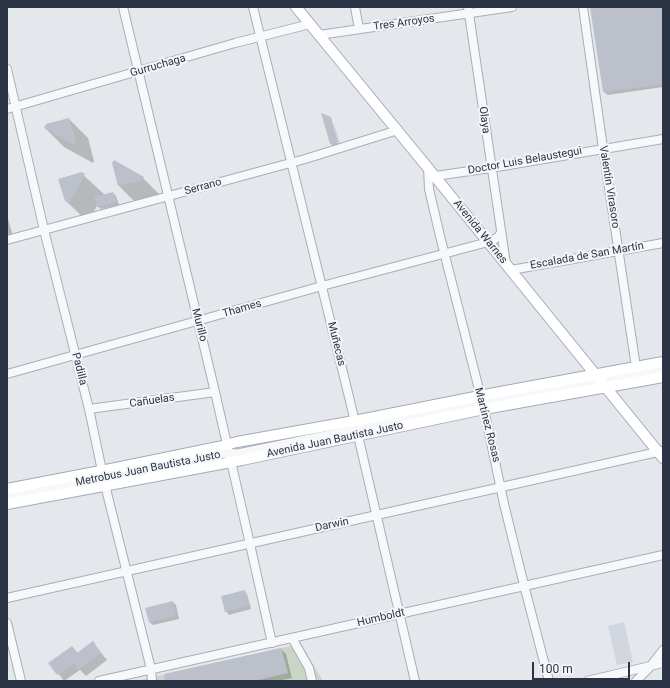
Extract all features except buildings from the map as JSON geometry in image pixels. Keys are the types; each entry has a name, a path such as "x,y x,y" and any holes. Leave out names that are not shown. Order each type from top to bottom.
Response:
{"main road":[{"name":"Avenida Warnes","path":"296,7 432,172 483,241 509,267 661,453"},
{"name":"Avenida Juan Bautista Justo","path":"7,489 103,478 601,380 636,367 663,362"},
{"name":"Avenida Juan Bautista Justo","path":"7,504 103,478 482,403 601,380 663,376"}],"street":[{"name":"Murillo","path":"123,7 216,392 272,643"},
{"name":"Muñecas","path":"252,7 322,286 415,681"},
{"path":"355,7 359,29"},
{"name":"Tres Arroyos","path":"319,35 468,10 512,7"},
{"name":"Valentín Virasoro","path":"583,7 602,148 636,367"},
{"name":"Olaya","path":"468,10 501,232 509,267"},
{"name":"Gurruchaga","path":"7,109 310,24"},
{"name":"Padilla","path":"7,69 44,230 89,409 103,478 152,669 152,681"},
{"name":"Serrano","path":"7,240 291,163 398,130"},
{"name":"Doctor Luis Belaustegui","path":"432,172 491,168 602,148 663,139"},
{"name":"Martínez Rosas","path":"432,172 430,189 444,253 502,486 504,504 549,681"},
{"path":"483,241 496,239 501,232"},
{"name":"Thames","path":"7,374 76,356 483,241"},
{"name":"Escalada de San Martín","path":"509,267 663,243"},
{"path":"482,403 495,397 524,394 663,369"},
{"name":"Cañuelas","path":"89,409 216,392"},
{"name":"Darwin","path":"7,598 376,516 502,486 661,453"},
{"name":"Metrobus Juan Bautista Justo","path":"7,496 103,478"},
{"name":"Humboldt","path":"99,681 663,555"},
{"path":"7,622 21,681"},
{"path":"292,638 309,668 312,681"},
{"path":"636,681 650,667 663,650"},
{"path":"587,681 663,663"}],"shaded area":[{"path":"624,622 633,662 617,665 608,626"}],"green space":[{"path":"301,644 323,681 136,681 281,648"}]}
